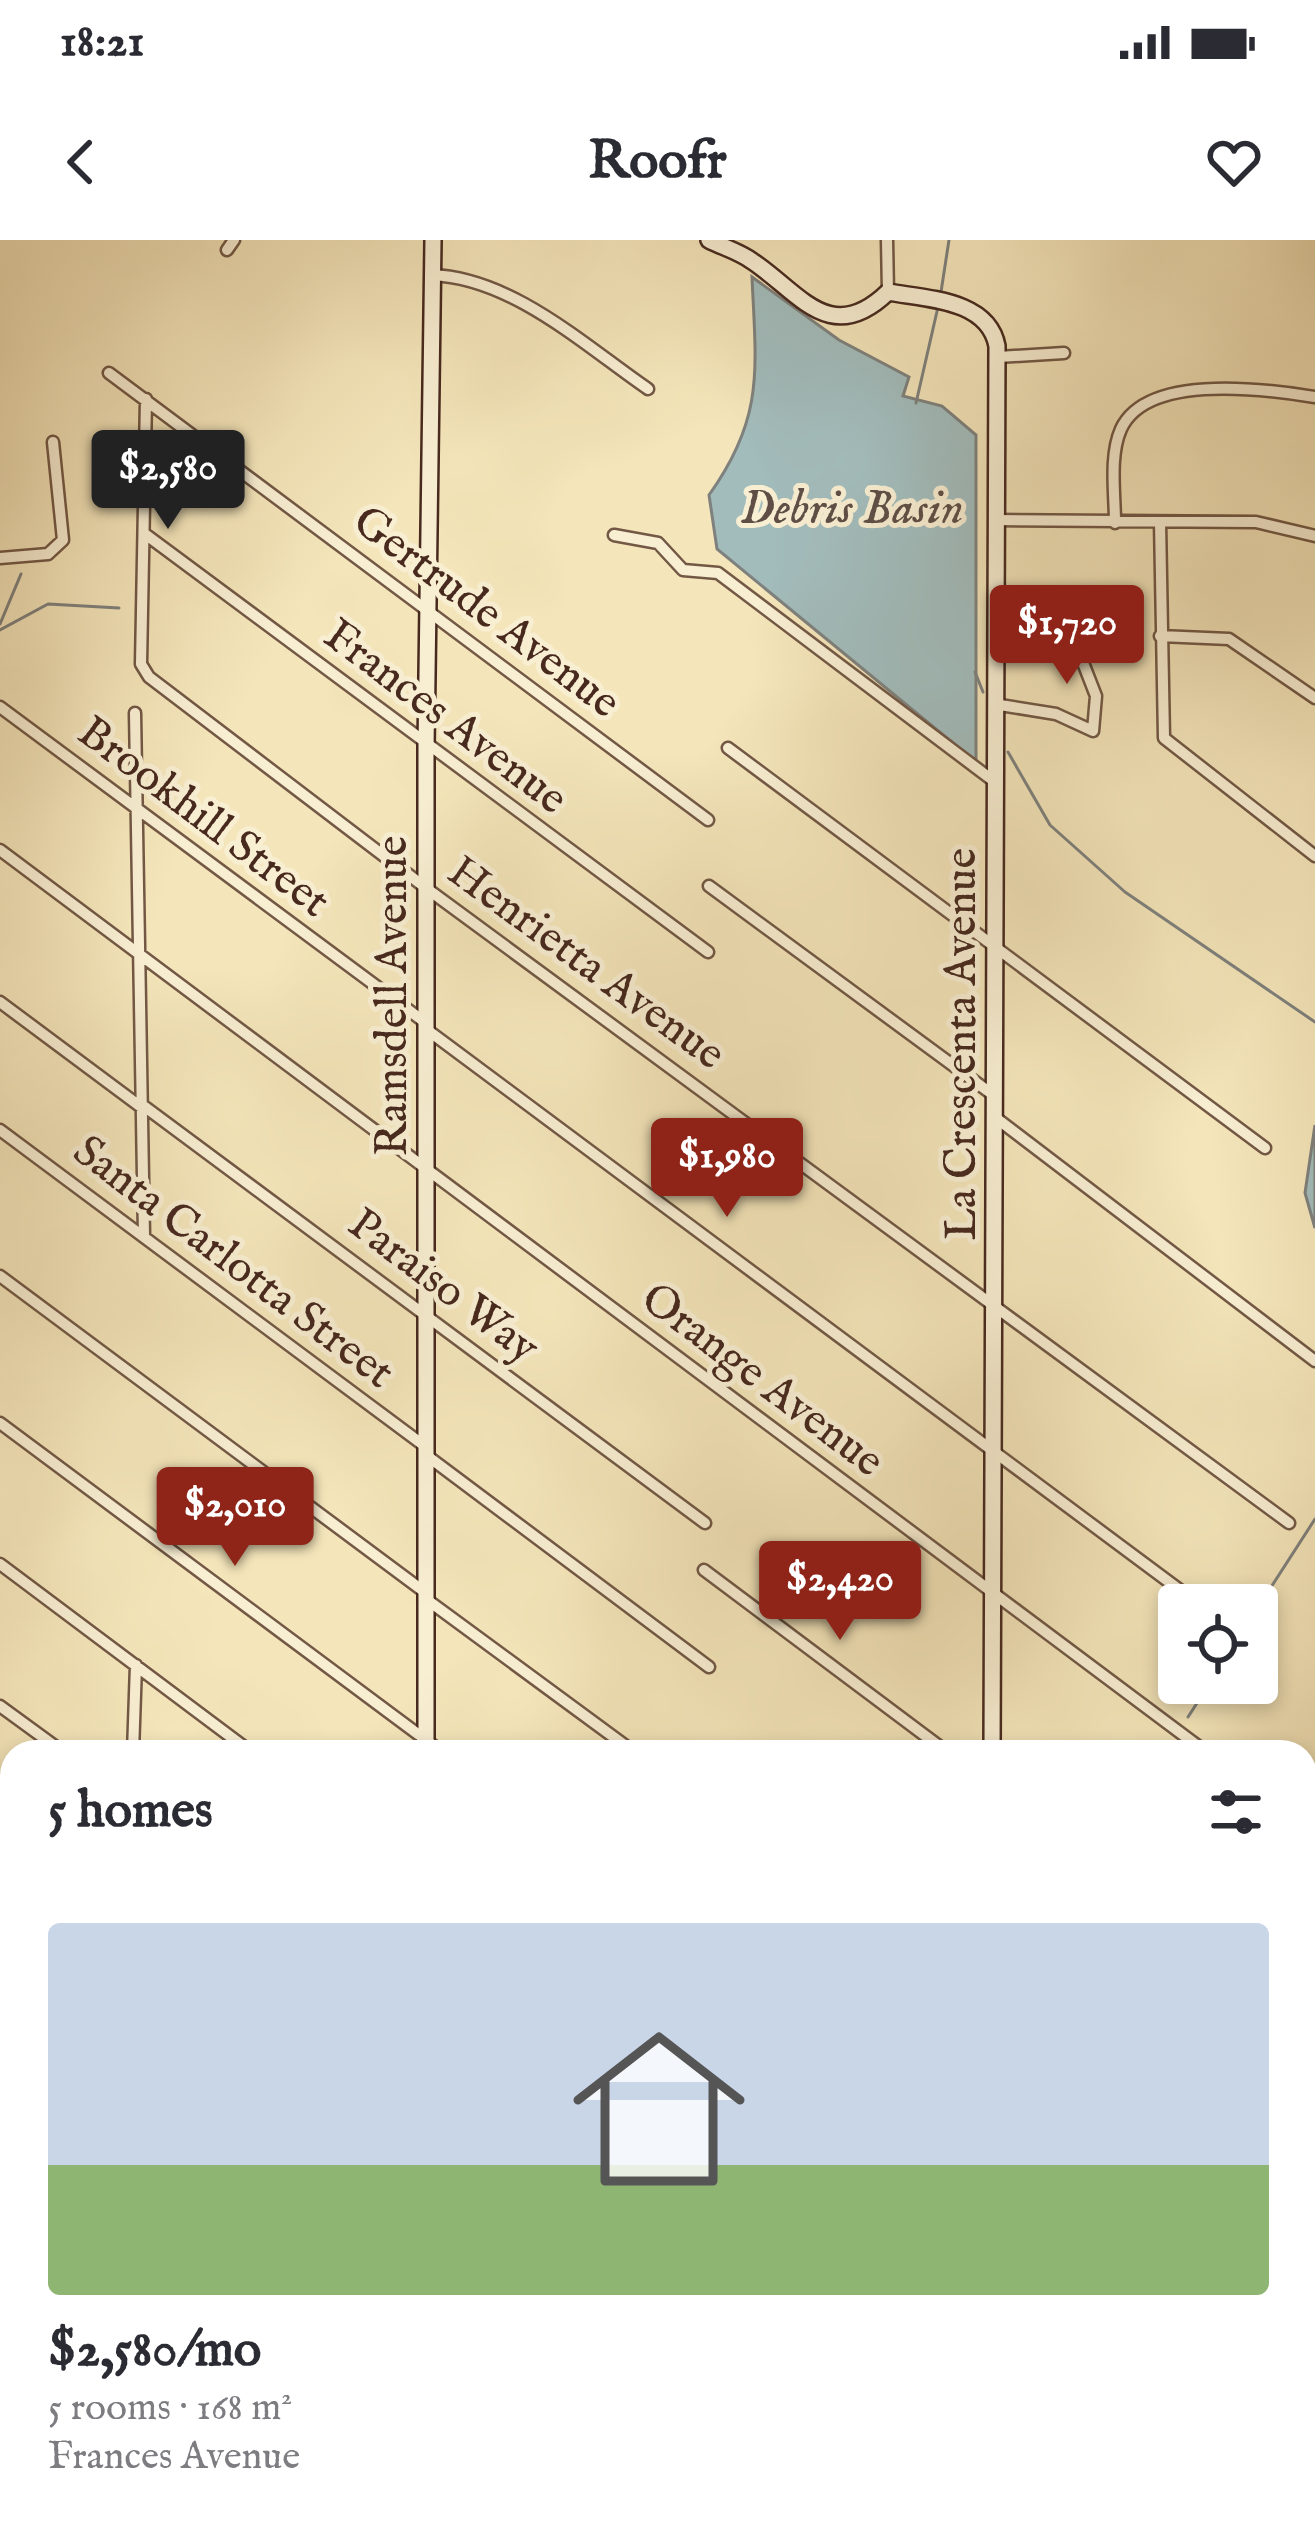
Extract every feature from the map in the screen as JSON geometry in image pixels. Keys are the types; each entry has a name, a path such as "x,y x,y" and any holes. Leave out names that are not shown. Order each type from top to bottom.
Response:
{"street":[{"name":"Ramsdell Avenue","path":"426,1740 426,609 433,240"},
{"path":"710,240 753,261 823,315 858,313 888,292 887,240"},
{"path":"432,275 472,278 503,293 647,389"},
{"name":"La Crescenta Avenue","path":"888,292 974,313 995,336 998,357 992,1740"},
{"path":"998,357 1064,353"},
{"name":"Gertrude Avenue","path":"109,373 708,820"},
{"path":"1115,523 1115,447 1122,424 1140,406 1162,394 1191,390 1315,398"},
{"path":"145,534 146,400"},
{"path":"4,560 48,554 62,539 53,442"},
{"path":"996,520 1256,522 1315,536"},
{"path":"1160,522 1164,739 1315,856"},
{"name":"Henrietta Avenue","path":"145,534 141,664 158,685 426,888 1289,1522"},
{"name":"Frances Avenue","path":"145,534 708,952"},
{"path":"614,535 658,543 683,570 718,573 994,782"},
{"path":"994,704 1056,714 1093,731 1096,695 1059,602"},
{"path":"1160,635 1229,639 1315,698"},
{"name":"Brookhill Street","path":"0,707 995,1454"},
{"path":"135,713 144,1235"},
{"path":"728,748 1265,1148"},
{"name":"Orange Avenue","path":"0,850 1190,1740"},
{"path":"709,886 996,1097"},
{"path":"107,929 127,927 140,905"},
{"name":"Paraiso Way","path":"0,1002 705,1523"},
{"path":"996,1118 1315,1361"},
{"name":"Santa Carlotta Street","path":"0,1130 709,1666"},
{"path":"0,1276 618,1740"},
{"path":"0,1423 418,1740"},
{"path":"995,1454 1171,1584"},
{"path":"0,1564 235,1740"},
{"path":"704,1570 931,1740"},
{"path":"133,1740 136,1666"},
{"path":"0,1706 47,1740"}],"water":[{"name":"Debris Basin","path":"752,277 839,340 909,377 903,396 942,406 976,435 976,762 717,549 709,495 740,441 753,391"},
{"path":"1315,1125 1315,1228 1305,1193"}],"waterway":[{"path":"941,292 949,240"},
{"path":"916,403 938,307"},
{"path":"0,624 21,574"},
{"path":"0,630 48,604 119,608"},
{"path":"975,672 983,692"},
{"path":"1008,752 1050,825 1125,892 1315,1022"},
{"path":"1273,1584 1315,1519"},
{"path":"1188,1717 1196,1704"}]}
